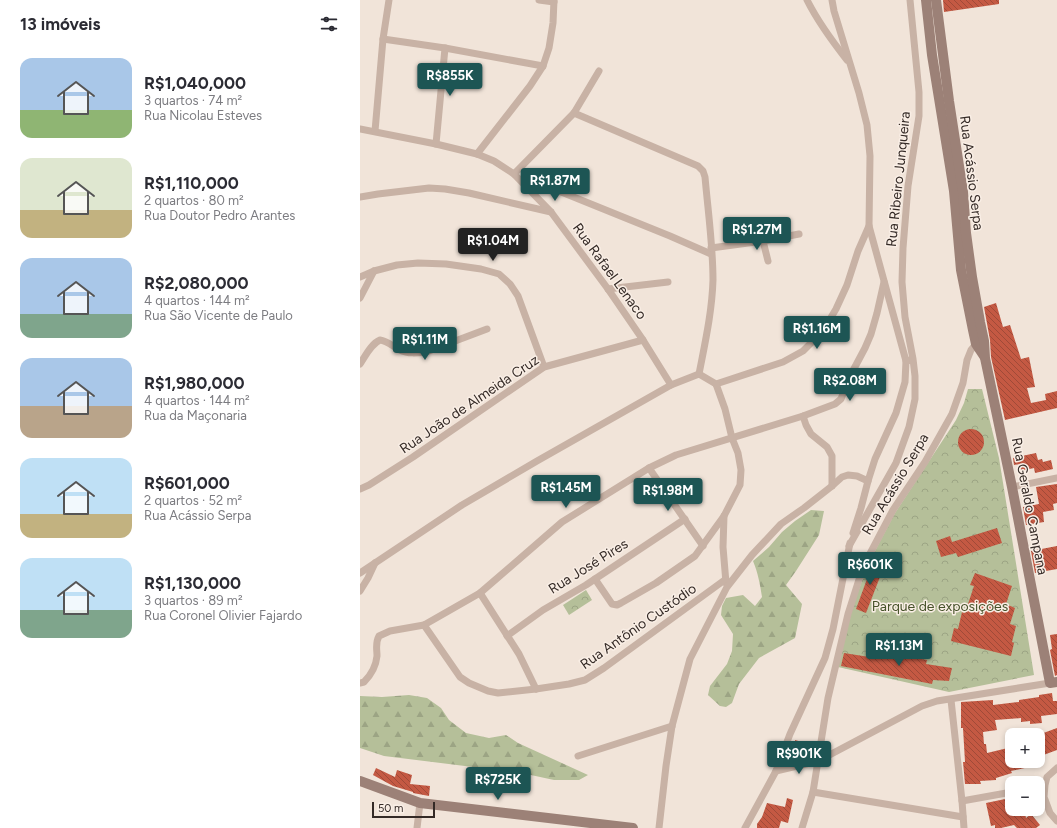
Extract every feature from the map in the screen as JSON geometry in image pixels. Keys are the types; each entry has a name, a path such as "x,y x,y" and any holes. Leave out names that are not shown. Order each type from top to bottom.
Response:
{"street":[{"path":"374,131 389,0"},
{"path":"477,154 530,86 543,66 550,48 554,1 539,0"},
{"path":"807,0 829,37 850,64"},
{"path":"832,0 867,125 870,156 869,226 884,282 915,376 915,399 906,434 896,462 849,546"},
{"name":"Rua Ribeiro Junqueira","path":"910,0 919,116 908,186 903,248 902,282 910,360"},
{"name":"Rua Acássio Serpa","path":"926,0 932,55 944,101"},
{"name":"Rua Acássio Serpa","path":"802,828 813,792 828,698 848,614 862,568 893,510 925,462 952,414 963,383 967,360 971,350 980,342 980,322 944,101 936,0"},
{"path":"384,39 445,48 543,66"},
{"path":"436,144 445,48"},
{"path":"514,174 574,113 599,71"},
{"path":"574,113 698,166 703,171 705,177 713,280 708,326 699,374"},
{"name":"Rua Rafael Lenaco","path":"360,129 436,144 477,154 514,174 551,212 608,289 643,340 671,385"},
{"path":"522,181 539,183 711,251 799,234"},
{"path":"360,197 429,188 445,188 551,212"},
{"path":"716,384 783,362 803,351 823,330 836,309 847,285 858,250 869,226"},
{"path":"763,241 768,261"},
{"path":"360,276 398,265 418,263 446,264 481,269 499,274 510,284 518,296 544,367"},
{"path":"360,298 374,271"},
{"path":"608,289 668,282"},
{"path":"360,683 364,682 368,678 374,668 377,656 377,641 379,636 390,631 424,625 480,593 562,522 649,468 676,455 803,416 835,404 841,399 848,380 871,334 884,282"},
{"path":"360,364 372,346 380,340 388,342 401,351 410,353 426,352 487,329"},
{"name":"Rua João de Almeida Cruz","path":"360,489 413,457 544,367 643,340"},
{"name":"Rua Geraldo Campana","path":"980,342 985,358 1054,682"},
{"path":"745,828 776,771 790,734 825,658 833,629 849,546 875,459 896,413 910,360"},
{"path":"595,579 612,604 617,605 656,583 695,556 724,516 740,485 741,470 738,453 716,384 699,374"},
{"path":"360,573 462,505 536,461 671,385 699,374"},
{"path":"803,416 806,426 811,434 827,447 832,456 832,486"},
{"path":"649,468 703,546"},
{"path":"659,828 672,726 690,659 726,583 781,524 842,477 848,475 857,476 868,481"},
{"path":"1012,487 1057,478"},
{"path":"724,516 723,547 726,583"},
{"name":"Rua José Pires","path":"507,636 543,610 595,579 685,519"},
{"path":"360,591 375,563"},
{"name":"Rua Antônio Custódio","path":"424,625 460,677 469,684 498,693 536,689 585,680 726,583"},
{"path":"480,593 518,654 536,689"},
{"path":"776,771 818,761 922,706 937,701 951,700 1054,682"},
{"path":"951,700 964,828"},
{"path":"578,756 672,726"},
{"path":"1045,780 1057,768"},
{"path":"360,781 420,803 633,828"},
{"path":"813,792 963,818"},
{"path":"962,801 1005,793"},
{"path":"1045,800 1050,813 1057,821"},
{"path":"417,828 420,803"}],"green space":[{"name":"Parque de exposições","path":"968,389 982,389 999,458 1034,675 949,692 838,667 847,623 864,575 877,547 895,513 956,420 964,403"},
{"path":"811,510 824,511 819,535 786,585 802,604 795,638 759,658 739,684 732,703 726,707 720,706 708,695 710,686 727,664 732,651 733,634 721,615 722,606 726,598 743,595 755,606 762,597 759,579 753,561 769,547 782,532"},
{"path":"586,590 592,600 569,615 563,605"},
{"path":"409,695 427,698 441,708 449,720 466,733 489,738 506,735 518,743 588,775 579,780 554,780 517,772 498,775 473,767 384,756 360,748 360,696 382,697"}],"building":[{"path":"943,0 999,0 999,4 944,12"},
{"path":"996,303 1003,327 1010,325 1021,359 1029,357 1035,387 1027,388 1031,403 1046,400 1045,394 1057,391 1057,408 1005,420 991,357 990,340 984,307"},
{"path":"971,429 980,433 984,442 980,451 971,455 962,451 958,442 962,433"},
{"path":"1036,453 1038,460 1042,459 1043,462 1051,460 1053,469 1035,473 1034,468 1021,471 1020,464 1014,465 1013,458"},
{"path":"1057,484 1057,503 1053,504 1054,510 1043,512 1044,522 1026,525 1023,507 1039,504 1036,487"},
{"path":"997,528 1002,543 958,557 956,553 941,557 936,541 950,536 952,542"},
{"path":"1057,546 1057,569 1035,573 1031,551"},
{"path":"874,560 885,564 866,613 856,609"},
{"path":"975,573 1012,586 1006,604 1015,608 1010,624 1016,626 1012,642 1014,643 1011,656 951,641 954,628 958,629 962,612 965,613 974,586 970,585"},
{"path":"1057,634 1057,675 1055,676 1050,650 1052,649 1050,635"},
{"path":"884,652 927,660 926,664 952,668 949,681 933,680 932,684 841,666 844,653 882,659"},
{"path":"1052,693 1053,701 1057,701 1057,714 1041,716 1042,723 1030,724 1030,721 1021,722 1021,718 995,720 997,730 983,732 984,744 986,744 987,753 1005,749 1005,768 1024,768 1011,771 1012,773 996,778 996,780 980,781 981,784 965,784 963,762 965,762 963,728 961,728 961,702 993,700 993,705 1019,702 1019,700 1039,697 1039,695"},
{"path":"1057,728 1057,750 1045,754 1045,732"},
{"path":"795,740 809,744 807,751 793,757 788,754 792,742 795,742"},
{"path":"376,768 395,777 397,770 412,775 410,784 430,786 429,796 413,793 393,786 373,775"},
{"path":"787,798 793,800 788,823 781,821 779,828 757,828 757,824 762,817 767,803 785,807"},
{"path":"1005,799 1005,816 1026,816 1026,818 1033,816 1040,825 1036,828 1017,828 1014,825 995,828 995,825 991,826 986,803"}]}
